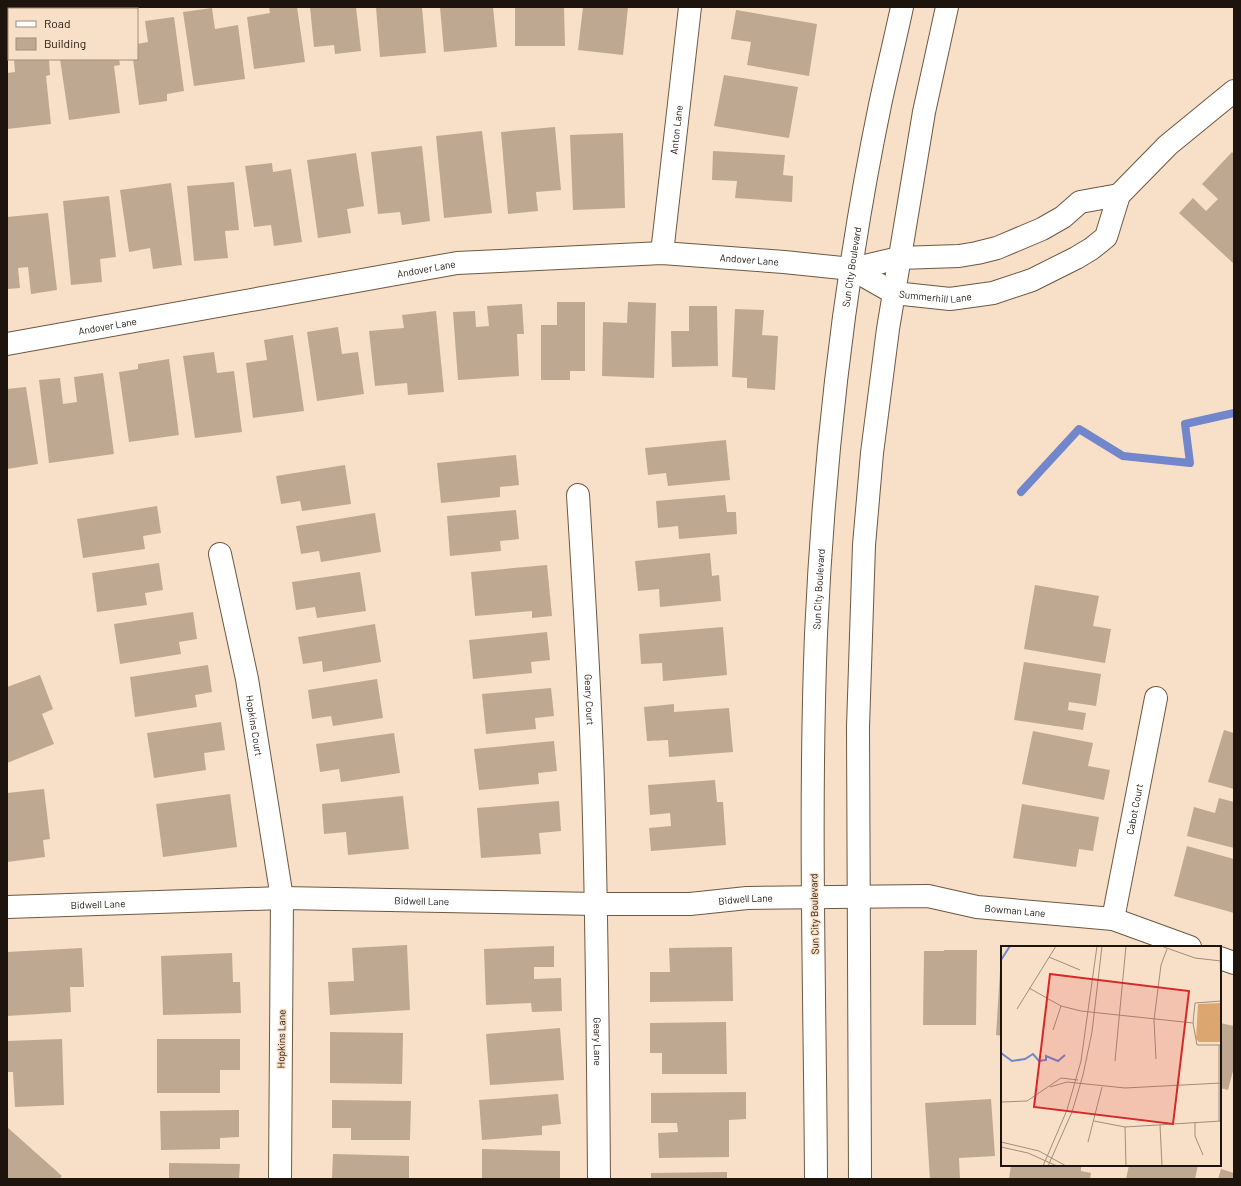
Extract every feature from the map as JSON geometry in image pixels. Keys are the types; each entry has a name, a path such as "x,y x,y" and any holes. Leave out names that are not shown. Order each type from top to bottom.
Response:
{"street":[{"name":"Anton Lane","path":"662,253 690,7"},
{"name":"Sun City Boulevard","path":"816,1179 813,807 816,635 822,543 841,338 862,202 879,112 902,7"},
{"path":"860,1179 858,727 864,545 872,453 899,258 924,112 947,7"},
{"name":"Summerhill Lane","path":"852,269 894,293 950,299 994,293 1032,280 1076,258 1091,249 1106,236 1120,195 1168,145 1234,91"},
{"path":"852,269 899,258 959,256 997,248 1042,229 1063,218 1080,202 1120,195"},
{"name":"Andover Lane","path":"7,344 457,263 662,253 784,262 852,269"},
{"name":"Geary Court","path":"578,495 586,634 596,904"},
{"name":"Hopkins Court","path":"220,554 247,679 282,898"},
{"name":"Cabot Court","path":"1113,919 1156,698"},
{"name":"Bowman Lane","path":"836,897 928,896 977,906 1113,919 1187,946"},
{"name":"Bidwell Lane","path":"7,907 282,898 596,904 690,904 747,898 836,897"},
{"name":"Hopkins Lane","path":"280,1179 282,898"},
{"name":"Geary Lane","path":"596,904 599,1179"},
{"path":"1221,958 1234,963"}],"building":[{"path":"269,7 297,7 305,62 254,69 247,17 270,13"},
{"path":"310,7 356,7 361,51 335,54 334,45 314,47"},
{"path":"376,7 422,7 426,53 380,57"},
{"path":"440,7 493,7 497,47 444,52"},
{"path":"515,7 564,7 565,46 515,46"},
{"path":"583,7 628,7 623,55 578,50"},
{"path":"212,8 215,29 238,25 245,79 194,86 183,12"},
{"path":"736,10 817,24 809,76 747,65 751,42 731,39"},
{"path":"174,17 184,91 167,94 167,101 139,105 133,60 138,60 138,44 148,42 145,21"},
{"path":"14,60 49,60 50,75 46,76 51,124 7,129 7,73 15,72"},
{"path":"60,60 119,60 120,65 114,66 120,113 69,120"},
{"path":"724,75 798,87 789,138 714,126"},
{"path":"555,127 561,190 536,192 538,211 508,214 501,132"},
{"path":"482,131 492,213 444,218 436,136"},
{"path":"623,133 625,208 573,210 570,135"},
{"path":"422,146 430,221 402,225 400,212 378,214 371,152"},
{"path":"713,151 785,155 783,175 793,176 792,202 735,198 737,181 712,180"},
{"path":"1232,152 1234,154 1234,264 1179,213 1193,198 1206,211 1218,199 1202,184"},
{"path":"356,153 364,206 347,209 351,233 318,238 307,160"},
{"path":"272,163 273,172 291,169 302,242 274,246 271,225 254,227 245,166"},
{"path":"234,182 239,230 225,231 228,258 194,261 187,186"},
{"path":"171,183 182,265 153,269 150,248 129,252 120,190"},
{"path":"109,196 116,257 100,259 102,282 71,285 63,201"},
{"path":"48,213 57,290 31,294 28,267 18,268 20,288 7,289 7,217"},
{"path":"557,302 585,302 585,371 570,371 570,380 541,380 541,325 557,325"},
{"path":"628,302 656,303 654,378 602,376 603,322 627,323"},
{"path":"522,304 524,334 517,334 519,376 458,380 453,312 475,311 476,327 489,326 487,306"},
{"path":"689,306 717,306 718,366 672,367 671,331 689,331"},
{"path":"735,309 764,310 762,335 778,336 775,390 747,388 747,378 732,377"},
{"path":"436,311 444,392 408,395 407,383 375,386 369,331 404,328 402,315"},
{"path":"338,327 342,354 358,352 364,394 317,401 307,332"},
{"path":"293,335 304,411 253,418 246,363 267,360 264,340"},
{"path":"214,352 217,373 234,371 242,432 195,438 183,356"},
{"path":"169,359 179,435 129,442 119,372 138,369 138,364"},
{"path":"103,373 114,454 49,463 39,380 60,378 63,404 77,402 74,377"},
{"path":"26,387 38,464 7,469 7,389"},
{"path":"726,440 730,480 668,486 666,473 648,475 645,448"},
{"path":"516,455 519,485 500,487 500,497 441,503 437,463"},
{"path":"345,465 351,504 302,511 300,501 281,504 276,476"},
{"path":"725,495 727,512 736,512 737,534 679,539 678,526 658,528 656,501"},
{"path":"157,506 161,533 143,536 145,549 83,558 77,519"},
{"path":"516,510 519,539 500,541 501,551 450,556 447,516"},
{"path":"375,513 381,552 321,562 319,551 301,554 296,526"},
{"path":"710,553 712,576 719,575 721,601 660,607 659,589 638,591 635,561"},
{"path":"159,563 163,590 145,593 147,605 97,612 92,573"},
{"path":"547,565 552,616 532,618 532,611 475,616 471,572"},
{"path":"360,572 366,611 317,618 315,607 296,610 292,582"},
{"path":"1035,585 1099,596 1093,626 1111,629 1105,663 1024,649"},
{"path":"193,612 197,639 179,642 181,654 120,664 114,624"},
{"path":"375,624 381,662 323,672 322,661 303,664 298,637"},
{"path":"723,627 727,675 663,681 662,663 641,664 639,634"},
{"path":"547,632 550,660 531,662 532,673 473,679 469,640"},
{"path":"1024,662 1101,674 1096,706 1069,702 1068,710 1086,713 1083,730 1014,720"},
{"path":"208,665 212,692 195,695 197,707 135,717 130,677"},
{"path":"40,675 53,709 42,714 54,744 7,763 7,687"},
{"path":"377,679 383,718 333,726 331,716 312,719 308,690"},
{"path":"551,688 554,716 535,718 536,729 486,734 482,694"},
{"path":"674,704 674,712 729,708 733,752 669,757 668,740 647,741 644,707"},
{"path":"221,722 225,750 204,753 206,770 154,778 147,733"},
{"path":"1224,730 1234,733 1234,789 1208,782"},
{"path":"1033,731 1093,743 1088,766 1110,770 1104,800 1022,784"},
{"path":"394,733 400,773 341,782 339,769 320,772 316,744"},
{"path":"554,741 557,771 538,773 539,784 479,790 474,749"},
{"path":"715,780 717,802 723,802 726,845 651,851 649,828 671,826 670,813 650,815 648,785"},
{"path":"44,789 50,839 43,840 45,857 7,862 7,793"},
{"path":"230,794 237,847 163,857 156,804"},
{"path":"403,796 409,849 348,855 346,832 324,834 322,804"},
{"path":"1219,798 1234,802 1234,848 1187,836 1194,807 1215,813"},
{"path":"559,801 561,831 539,833 541,854 481,858 477,808"},
{"path":"1022,804 1099,817 1093,851 1079,849 1076,867 1013,858"},
{"path":"1187,846 1234,859 1234,913 1174,896"},
{"path":"407,945 410,1010 330,1015 328,982 354,981 352,948"},
{"path":"554,946 554,967 534,967 534,979 561,978 562,1011 532,1012 531,1003 486,1005 484,949"},
{"path":"732,947 733,1001 650,1002 650,972 670,972 669,948"},
{"path":"82,948 84,987 70,987 71,1012 7,1016 7,952"},
{"path":"977,950 976,1025 923,1025 924,951"},
{"path":"232,953 233,982 240,982 241,1013 163,1015 161,956"},
{"path":"1001,955 1001,1036 996,1035"},
{"path":"726,1022 727,1074 662,1074 662,1053 650,1053 650,1023"},
{"path":"1221,1023 1234,1026 1234,1067 1228,1090 1221,1088"},
{"path":"560,1028 564,1080 490,1085 486,1034"},
{"path":"330,1032 403,1033 402,1084 330,1083"},
{"path":"62,1039 64,1105 15,1107 13,1072 7,1072 7,1041"},
{"path":"157,1039 240,1039 240,1070 220,1070 220,1093 157,1093"},
{"path":"746,1092 746,1119 729,1120 729,1157 659,1158 658,1133 678,1132 677,1123 651,1123 651,1093"},
{"path":"558,1094 561,1124 542,1126 542,1135 482,1140 479,1100"},
{"path":"991,1099 995,1156 959,1158 960,1179 930,1179 925,1103"},
{"path":"332,1100 411,1101 410,1140 351,1140 351,1128 332,1128"},
{"path":"239,1110 239,1137 220,1138 220,1149 161,1150 160,1111"},
{"path":"7,1127 62,1176 59,1179 7,1179"},
{"path":"482,1149 560,1151 560,1178 482,1179"},
{"path":"333,1154 409,1156 409,1179 332,1179"},
{"path":"169,1163 240,1164 239,1179 169,1179"},
{"path":"1011,1166 1081,1166 1081,1171 1091,1173 1090,1179 1009,1179"},
{"path":"1129,1166 1198,1166 1195,1179 1126,1179"},
{"path":"1221,1169 1234,1173 1234,1179 1218,1179"},
{"path":"727,1172 727,1179 651,1179 651,1173"}],"waterway":[{"path":"1021,492 1079,429 1123,456 1190,463 1185,424 1234,413"}]}
